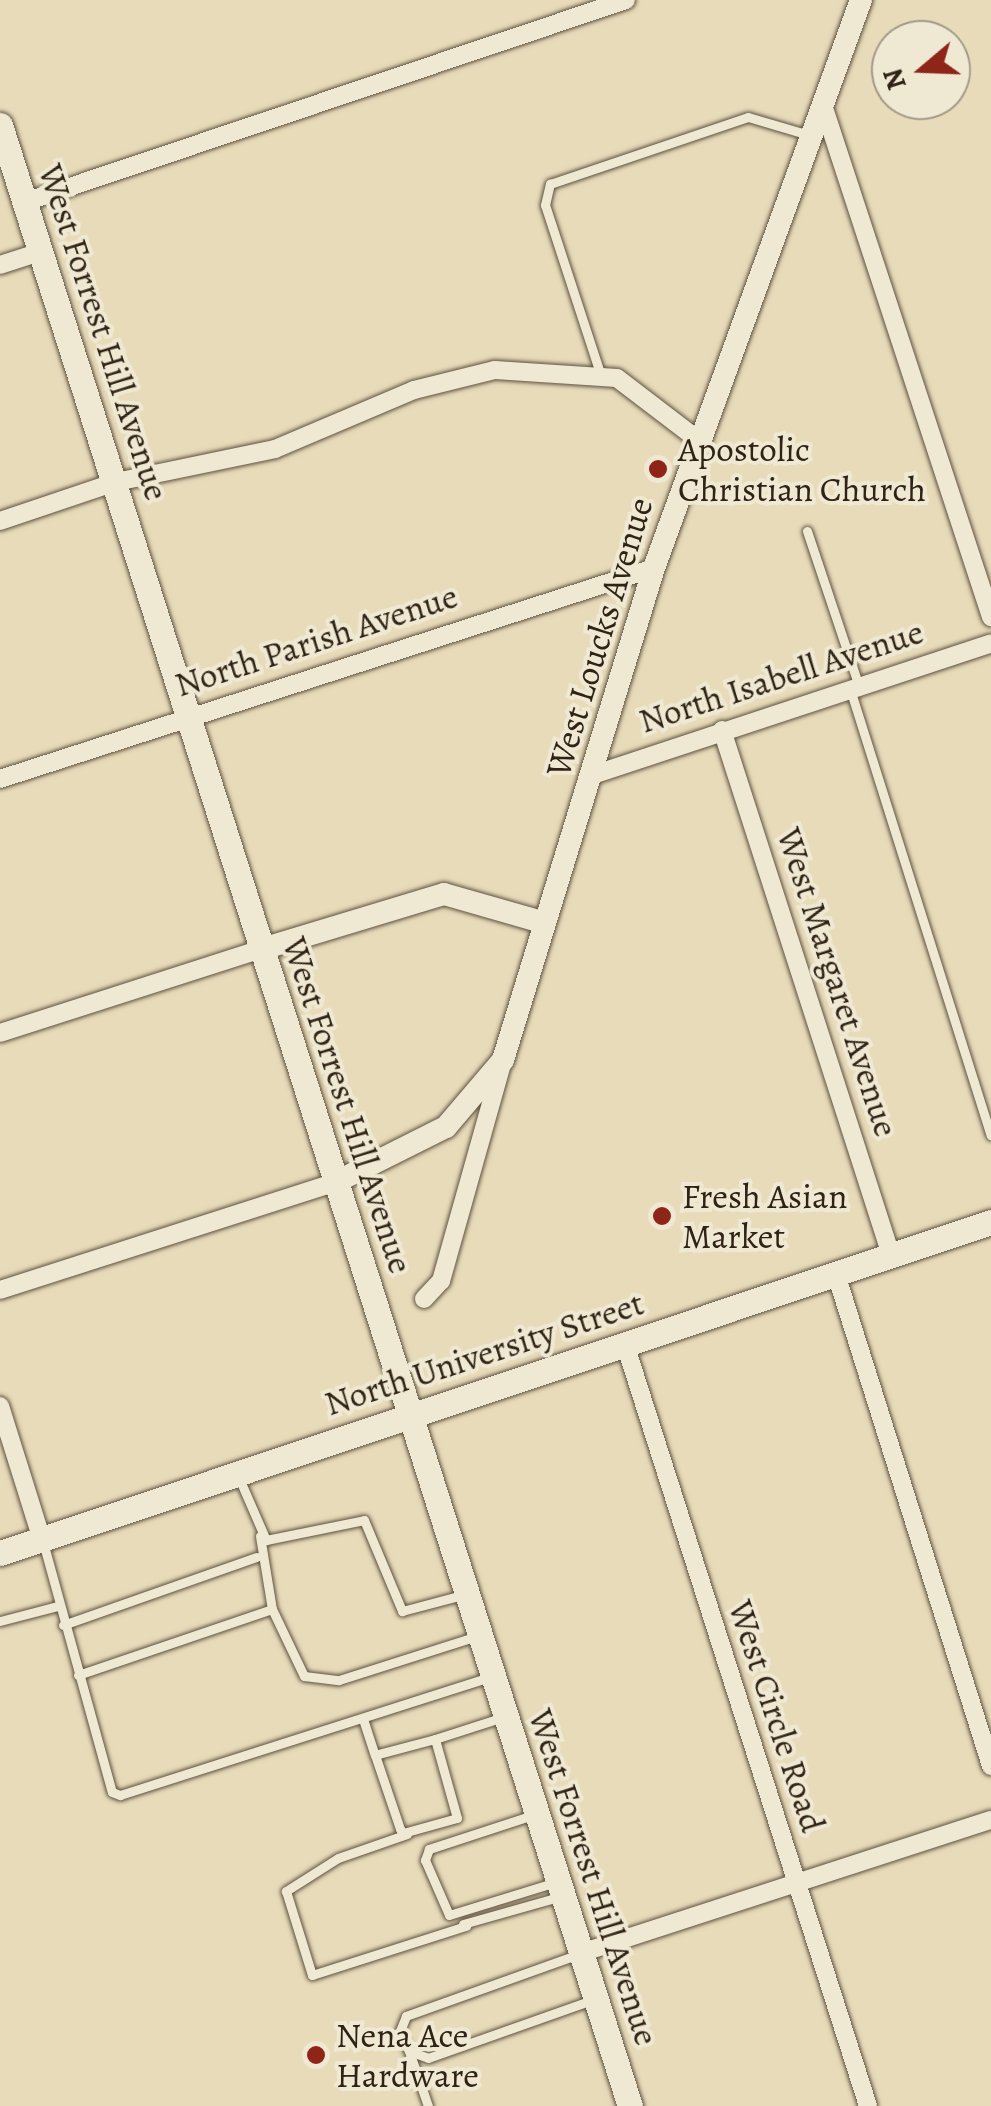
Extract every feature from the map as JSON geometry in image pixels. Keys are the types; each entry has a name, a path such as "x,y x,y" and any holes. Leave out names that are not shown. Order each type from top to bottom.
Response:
{"main road":[{"name":"West Forrest Hill Avenue","path":"0,125 191,715 262,950 630,2106"},
{"name":"North University Street","path":"0,1552 991,1222"}],"street":[{"path":"25,202 626,0"},
{"name":"West Loucks Avenue","path":"424,1300 441,1281 503,1060 654,568 861,0"},
{"path":"823,105 991,617"},
{"path":"0,266 40,252"},
{"path":"0,521 116,482 274,449 440,382 526,366 600,373 634,387 698,440"},
{"name":"North Parish Avenue","path":"0,779 654,568"},
{"name":"North Isabell Avenue","path":"593,775 991,643"},
{"name":"West Margaret Avenue","path":"722,730 891,1254"},
{"path":"0,1033 444,894 546,924"},
{"path":"0,1290 336,1182 446,1126 503,1060"},
{"path":"836,1274 991,1766"},
{"name":"West Circle Road","path":"626,1344 868,2106"},
{"path":"0,1406 42,1540"},
{"path":"581,1954 991,1820"}],"lane":[{"path":"600,373 545,204 550,184 748,117 812,136"},
{"path":"807,530 991,1135"},
{"path":"237,1472 260,1536 256,1557 272,1608 304,1676 339,1680 482,1635"},
{"path":"260,1536 272,1542 357,1516 368,1524 396,1608 468,1593"},
{"path":"42,1540 63,1626 120,1795 494,1676"},
{"path":"63,1626 256,1557"},
{"path":"0,1621 58,1606"},
{"path":"78,1675 272,1608"},
{"path":"375,1755 507,1716"},
{"path":"363,1719 407,1834"},
{"path":"435,1739 460,1810 454,1819 338,1858 286,1891 312,1975 466,1926 561,1888"},
{"path":"466,1926 442,1910 429,1849 538,1813"},
{"path":"454,1819 461,1838"},
{"path":"454,1916 561,1888"},
{"path":"428,2106 402,2018 581,1954"},
{"path":"409,2051 428,2058 596,1999"}],"place":[{"name":"Apostolic Christian Church","path":"658,469"},
{"name":"Fresh Asian Market","path":"662,1216"},
{"name":"Nena Ace Hardware","path":"316,2055"}]}
